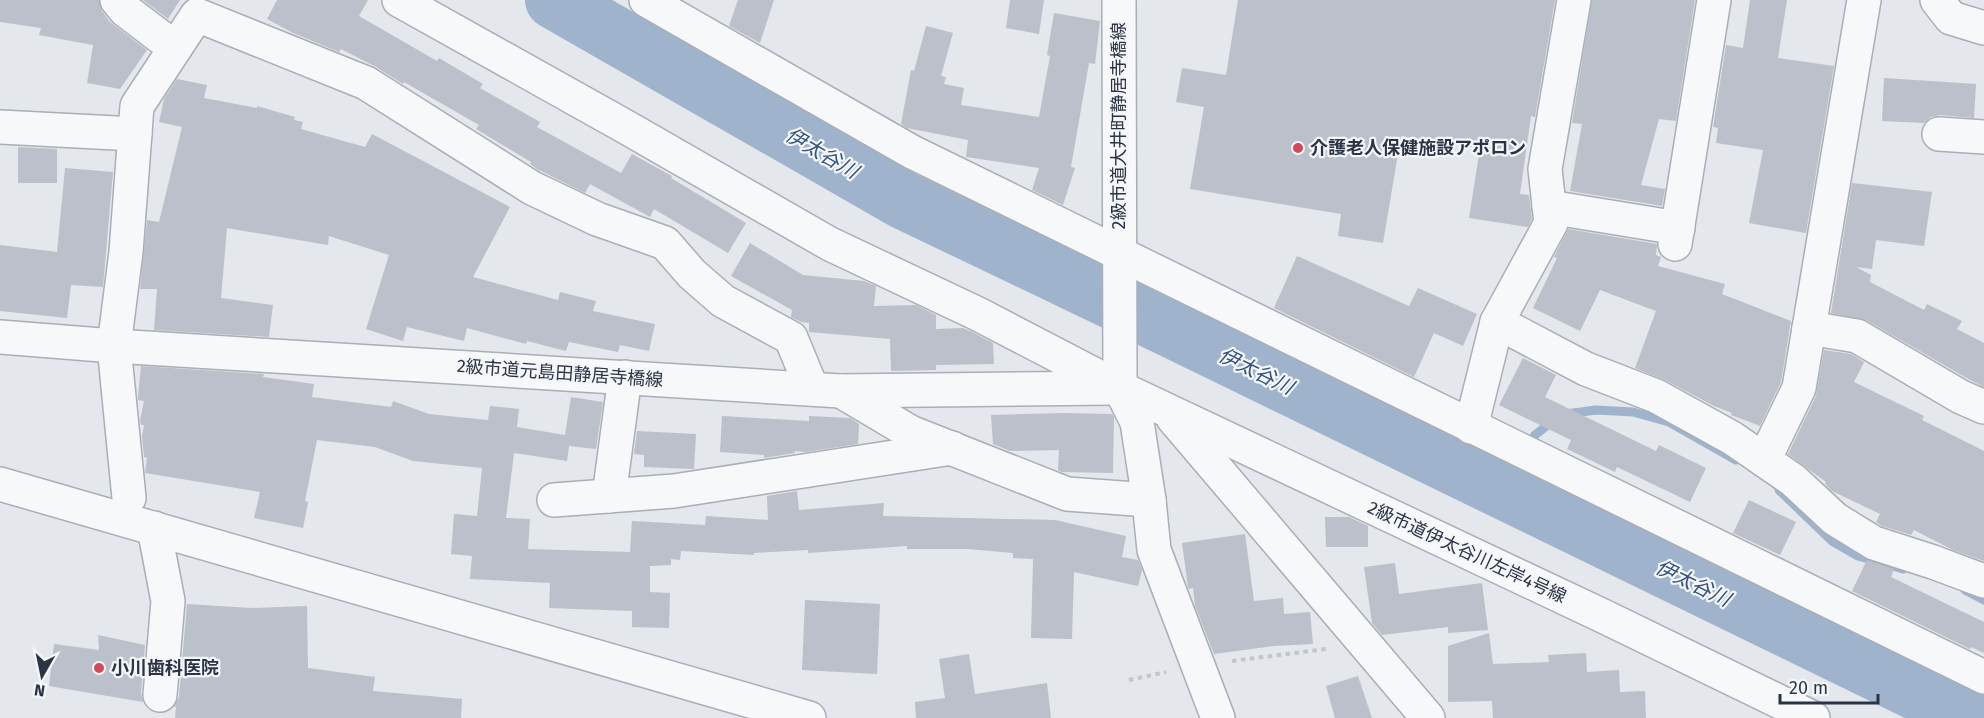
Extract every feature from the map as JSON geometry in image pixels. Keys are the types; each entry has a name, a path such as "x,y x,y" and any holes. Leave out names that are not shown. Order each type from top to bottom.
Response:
{"street":[{"path":"117,0 125,10 175,48"},
{"name":"2級市道伊太谷川左岸4号線","path":"399,0 830,244 1119,382 1166,409 1813,718"},
{"path":"646,0 912,152 1119,260 1471,427 1984,678"},
{"name":"2級市道大井町静居寺橋線","path":"1119,0 1119,382"},
{"path":"1471,427 1497,322 1551,223 1545,169 1574,0"},
{"path":"1550,207 1676,236 1714,0"},
{"path":"1764,460 1799,388 1864,0"},
{"path":"1937,0 1951,18 1984,28"},
{"path":"129,498 114,346 126,252 138,105 197,15 366,83 532,188 597,219 665,243 692,274 723,301 790,338 826,390 910,432 1067,494 1149,500"},
{"path":"0,127 135,134"},
{"path":"1938,134 1984,137"},
{"path":"1497,322 1586,369 1656,396 1732,438 1793,480 1835,519 1874,543 1984,581"},
{"path":"1809,328 1857,336 1961,397 1984,407"},
{"name":"2級市道元島田静居寺橋線","path":"0,337 826,390 1119,382"},
{"path":"609,496 625,377"},
{"path":"1119,382 1137,422 1154,550 1218,718"},
{"path":"1166,409 1428,718"},
{"path":"554,500 674,491 952,448"},
{"path":"0,484 809,718"},
{"path":"154,528 168,601 160,694"}],"path":[{"path":"1129,680 1197,665 1365,644"}],"building":[{"path":"0,0 99,0 102,11 110,22 147,50 120,89 87,83 93,45 39,35 41,28 0,22"},
{"path":"143,0 180,0 168,19"},
{"path":"277,0 368,0 359,16 437,61 439,58 483,84 480,88 540,122 537,127 621,173 632,154 672,176 671,178 746,223 728,253 654,209 650,217 590,184 585,193 537,169 530,164 531,162 476,129 479,125 404,82 403,84 341,49 339,52 293,33 267,19"},
{"path":"738,0 774,0 760,43 729,26"},
{"path":"1010,0 1044,0 1039,34 1006,28"},
{"name":"介護老人保健施設アポロン","path":"1238,0 1555,0 1535,117 1531,116 1520,194 1529,195 1532,219 1528,227 1469,218 1480,148 1401,136 1383,243 1338,236 1341,214 1190,189 1204,107 1176,102 1182,68 1226,75"},
{"path":"1592,0 1695,0 1676,121 1659,119 1641,185 1665,189 1662,206 1570,191 1582,124 1572,123"},
{"path":"1750,0 1787,0 1778,58 1834,66 1806,233 1749,223 1763,150 1716,143 1718,128 1713,127 1726,45 1743,48"},
{"path":"1054,13 1100,21 1095,64 1089,63 1071,167 1075,168 1063,205 1032,190 1039,168 966,157 968,140 907,128 901,124 911,70 914,71 926,26 953,33 941,76 946,77 944,84 964,88 961,105 1039,117 1050,56 1047,55"},
{"path":"1884,78 1976,84 1974,118 1940,115 1931,117 1924,123 1882,121"},
{"path":"177,79 207,85 204,98 257,108 257,106 295,117 294,120 303,122 301,129 365,147 372,134 510,207 473,277 558,300 560,292 596,301 593,311 655,324 649,351 620,345 618,352 569,342 566,351 527,341 526,344 467,328 464,341 407,327 403,341 366,329 389,255 329,236 328,245 227,228 221,298 273,305 269,337 154,330 157,289 140,289 147,220 159,222 182,127 159,122 164,99"},
{"path":"18,147 57,149 57,183 18,183"},
{"path":"65,168 113,172 103,287 71,285 67,318 0,311 0,245 57,252"},
{"path":"1852,183 1932,192 1924,246 1876,240 1872,269 1856,267 1871,275 1870,282 1924,310 1927,304 1962,321 1957,329 1984,343 1984,387 1866,320 1831,313"},
{"path":"1568,229 1657,244 1656,255 1661,257 1658,266 1725,284 1722,294 1791,321 1781,382 1760,426 1731,415 1732,413 1665,380 1635,368 1656,311 1600,290 1580,331 1533,308"},
{"path":"750,243 803,275 864,281 876,286 874,306 916,305 936,315 936,329 963,328 970,331 993,343 994,364 936,365 936,370 891,371 890,339 809,332 809,323 791,317 792,310 731,276"},
{"path":"1297,256 1409,306 1418,288 1477,314 1463,346 1434,333 1414,377 1274,308"},
{"path":"1824,350 1851,354 1864,362 1854,382 1924,416 1922,420 1984,451 1984,561 1953,550 1914,530 1911,535 1882,526 1876,522 1880,514 1832,491 1825,484 1826,482 1788,454 1816,396"},
{"path":"1523,358 1556,375 1545,397 1656,451 1659,445 1706,468 1690,502 1617,467 1615,472 1567,449 1571,440 1499,405"},
{"path":"141,366 264,374 263,377 314,384 312,397 391,407 393,401 429,414 488,420 490,406 519,409 517,427 565,435 571,397 603,402 596,449 569,446 567,461 514,453 506,518 530,519 528,549 630,552 632,521 705,525 706,516 768,520 767,496 797,491 799,510 884,503 883,516 1055,520 1126,536 1122,557 1138,560 1142,570 1138,586 1074,572 1072,639 1031,638 1033,559 1013,558 1013,553 968,549 907,549 907,546 808,553 808,550 754,553 754,555 681,551 680,560 671,559 671,565 650,566 650,592 670,593 669,628 632,627 632,611 549,608 550,583 470,579 472,556 451,554 454,514 477,516 482,468 413,461 375,447 317,440 305,501 308,502 303,528 254,518 260,492 145,473 147,458 144,457 142,436 144,425 141,425 140,421 144,401 138,400"},
{"path":"1112,414 1114,417 1113,473 1062,472 1058,470 1059,450 1010,451 993,444 991,415"},
{"path":"722,416 809,421 809,416 850,418 859,424 858,444 806,452 795,451 795,453 764,458 764,455 720,452"},
{"path":"637,431 696,434 694,469 644,467 644,455 634,454"},
{"path":"1749,500 1796,522 1780,555 1733,533"},
{"path":"1325,517 1349,517 1368,526 1368,547 1326,547"},
{"path":"1245,534 1254,601 1283,598 1284,614 1310,612 1313,644 1273,646 1214,654 1195,606 1193,588 1188,587 1182,543"},
{"path":"1867,560 1894,569 1891,577 1984,622 1984,653 1971,647 1970,649 1852,591"},
{"path":"1395,563 1399,594 1482,583 1488,630 1448,633 1448,627 1382,635 1372,623 1364,567"},
{"path":"805,600 880,604 877,674 802,670"},
{"path":"187,604 251,608 307,606 308,668 375,677 373,691 462,699 461,718 175,718 176,707 174,707 179,697"},
{"path":"1489,633 1493,664 1549,662 1548,655 1586,653 1587,672 1619,670 1620,692 1645,691 1646,718 1493,718 1492,701 1448,702 1448,646"},
{"name":"小川歯科医院","path":"98,635 145,645 141,693 143,702 49,686 54,644 99,650"},
{"path":"969,654 975,694 1047,683 1051,718 916,718 915,702 945,698 939,659"},
{"path":"1358,676 1372,718 1335,718 1326,686"}],"waterway":[{"name":"伊太谷川","path":"554,0 903,200 1971,718"},
{"path":"1566,414 1596,410 1633,412 1669,422 1736,460"},
{"path":"1497,487 1535,435 1554,420"},
{"path":"1779,490 1832,541 1858,556 1903,569"},
{"path":"1965,590 1984,600"}],"place":[{"name":"介護老人保健施設アポロン","path":"1298,148"},
{"name":"小川歯科医院","path":"99,668"}]}
